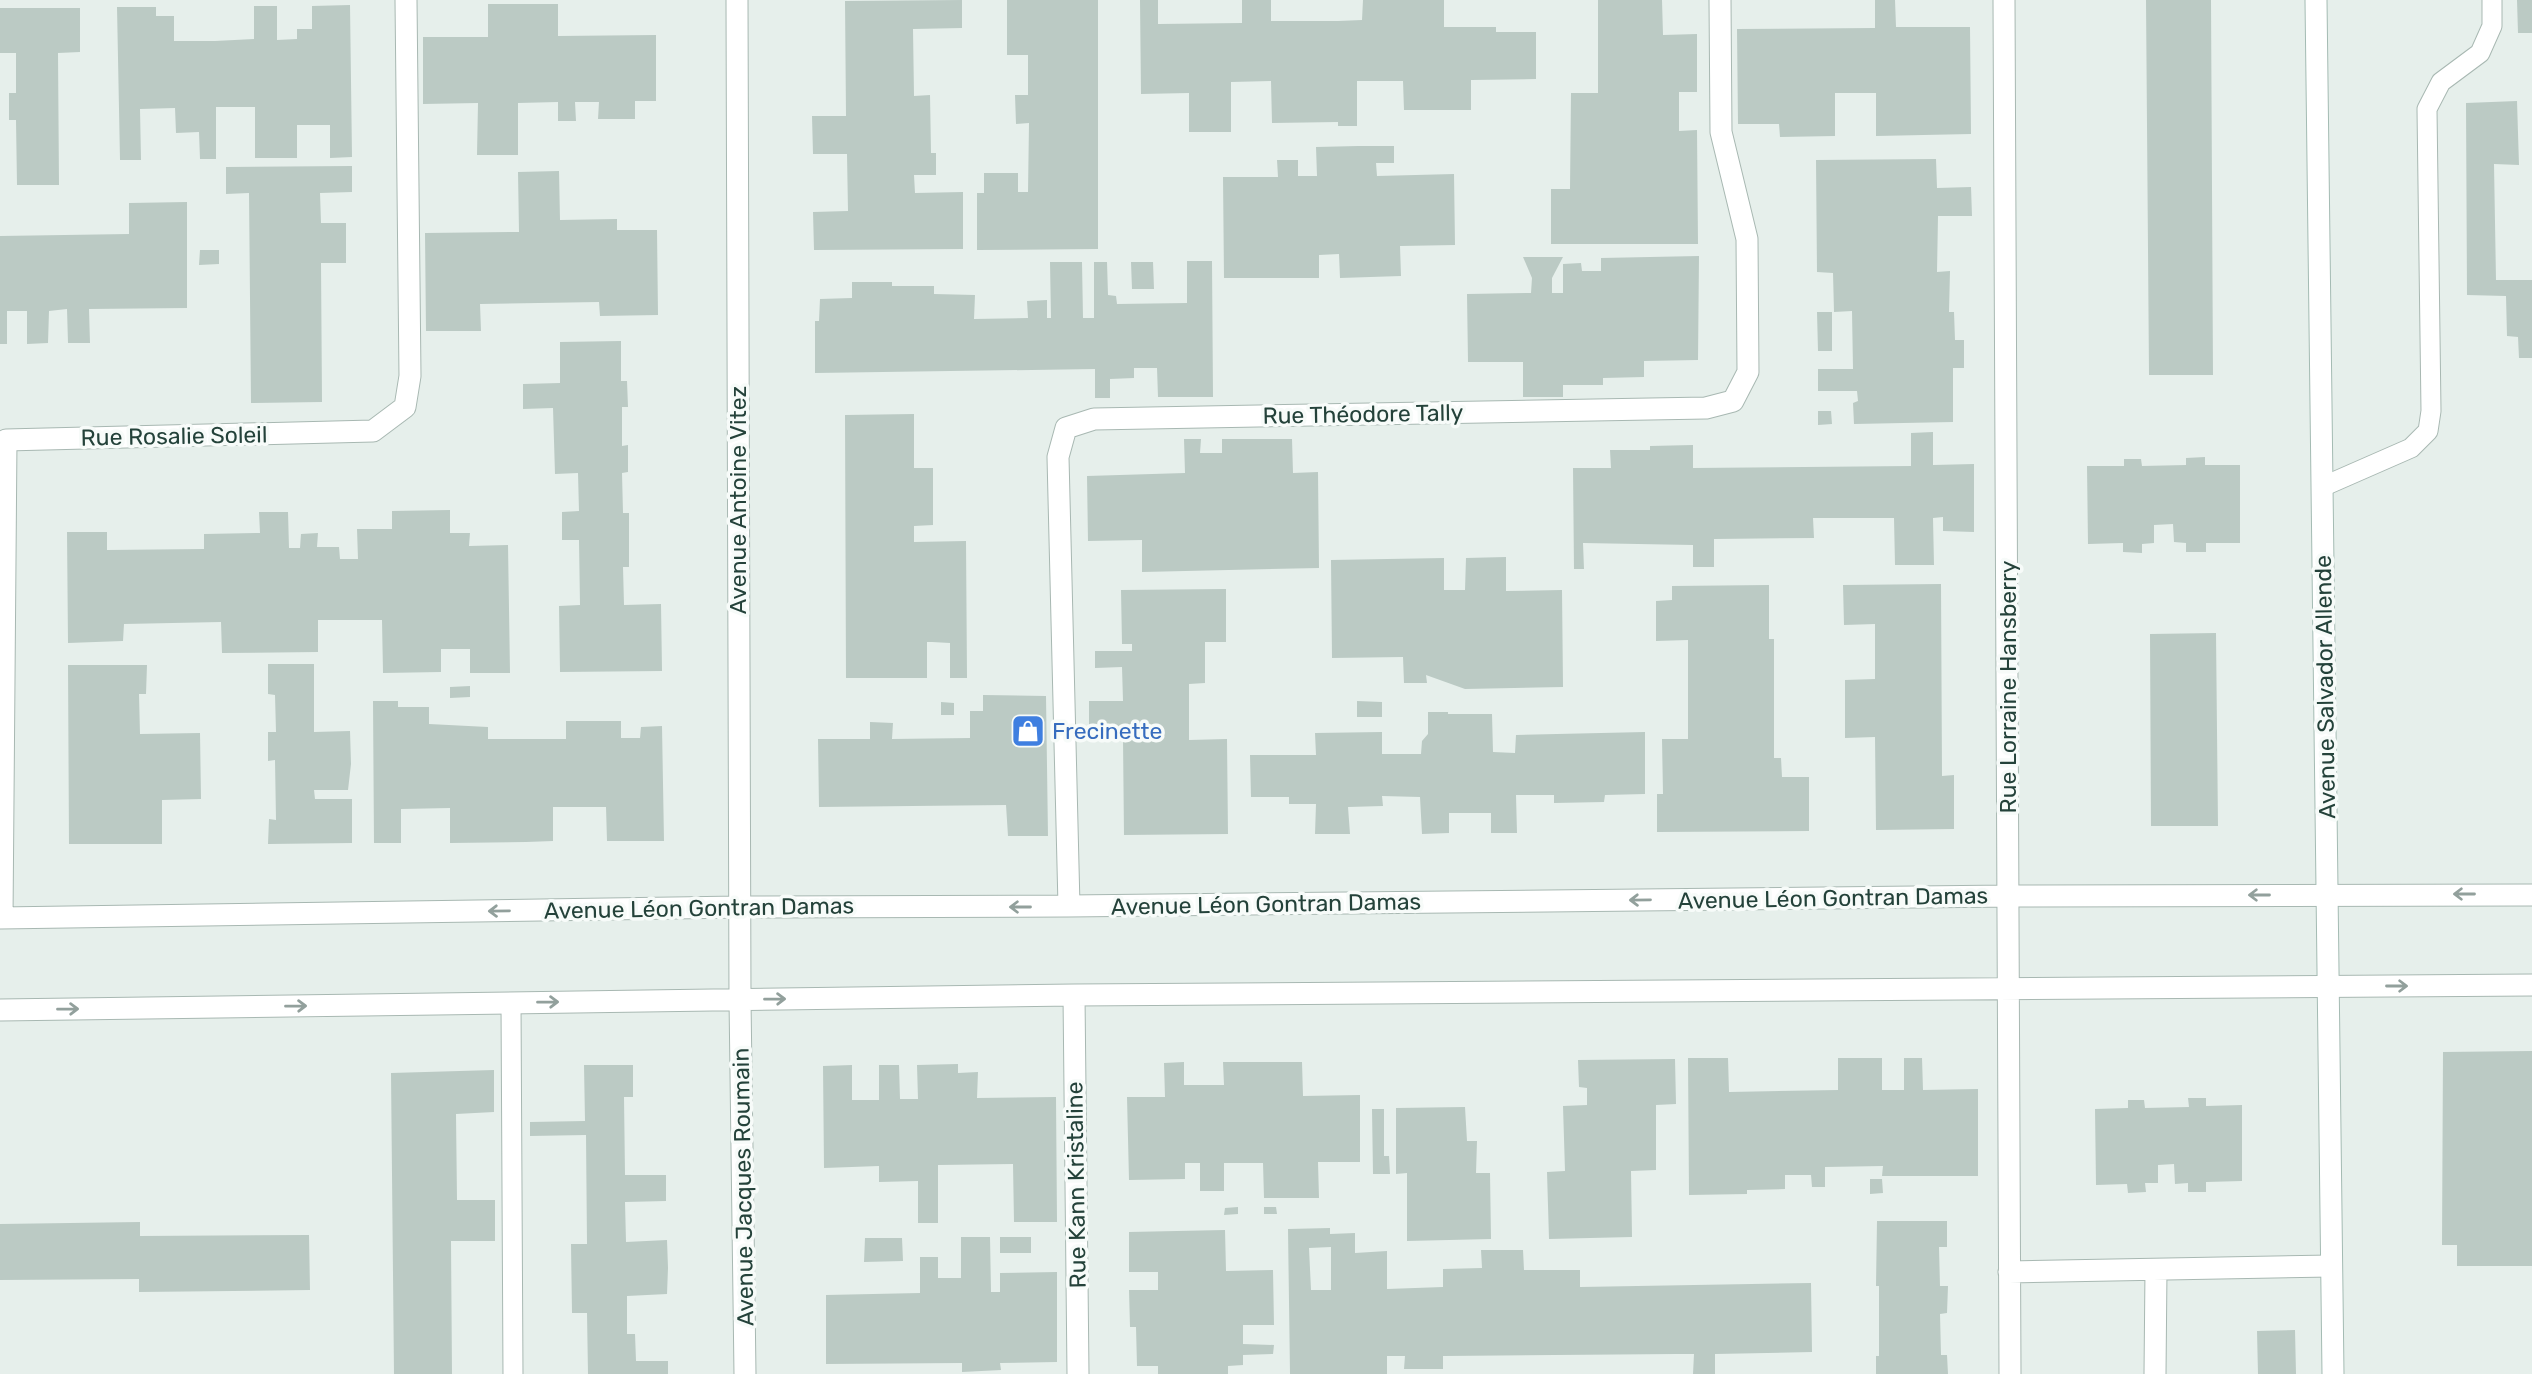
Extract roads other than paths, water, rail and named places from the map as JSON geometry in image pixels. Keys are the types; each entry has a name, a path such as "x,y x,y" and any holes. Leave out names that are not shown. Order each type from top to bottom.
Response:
{"street":[{"name":"Rue Rosalie Soleil","path":"1,918 6,440 373,430 405,407 410,376 406,0"},
{"name":"Avenue Antoine Vitez","path":"737,0 740,999"},
{"name":"Rue Théodore Tally","path":"1069,906 1058,457 1066,428 1094,419 1706,408 1733,401 1748,372 1747,239 1721,132 1720,0"},
{"name":"Rue Lorraine Hansberry","path":"2004,0 2010,1374"},
{"name":"Avenue Salvador Allende","path":"2316,0 2333,1374"},
{"name":"Avenue Léon Gontran Damas","path":"1,918 739,907 2008,896 2532,895"},
{"path":"0,1010 1074,995 2532,985"},
{"name":"Rue Kann Kristaline","path":"1074,995 1078,1374"},
{"name":"Avenue Jacques Roumain","path":"740,999 745,1374"},
{"path":"2009,1272 2331,1266"},
{"path":"2155,1374 2156,1270"}],"lane":[{"path":"2322,487 2411,448 2428,431 2431,411 2427,109 2441,82 2480,53 2492,26 2492,0"},
{"path":"511,1003 513,1374"}],"place":[{"name":"Frecinette","path":"1028,731"}]}
